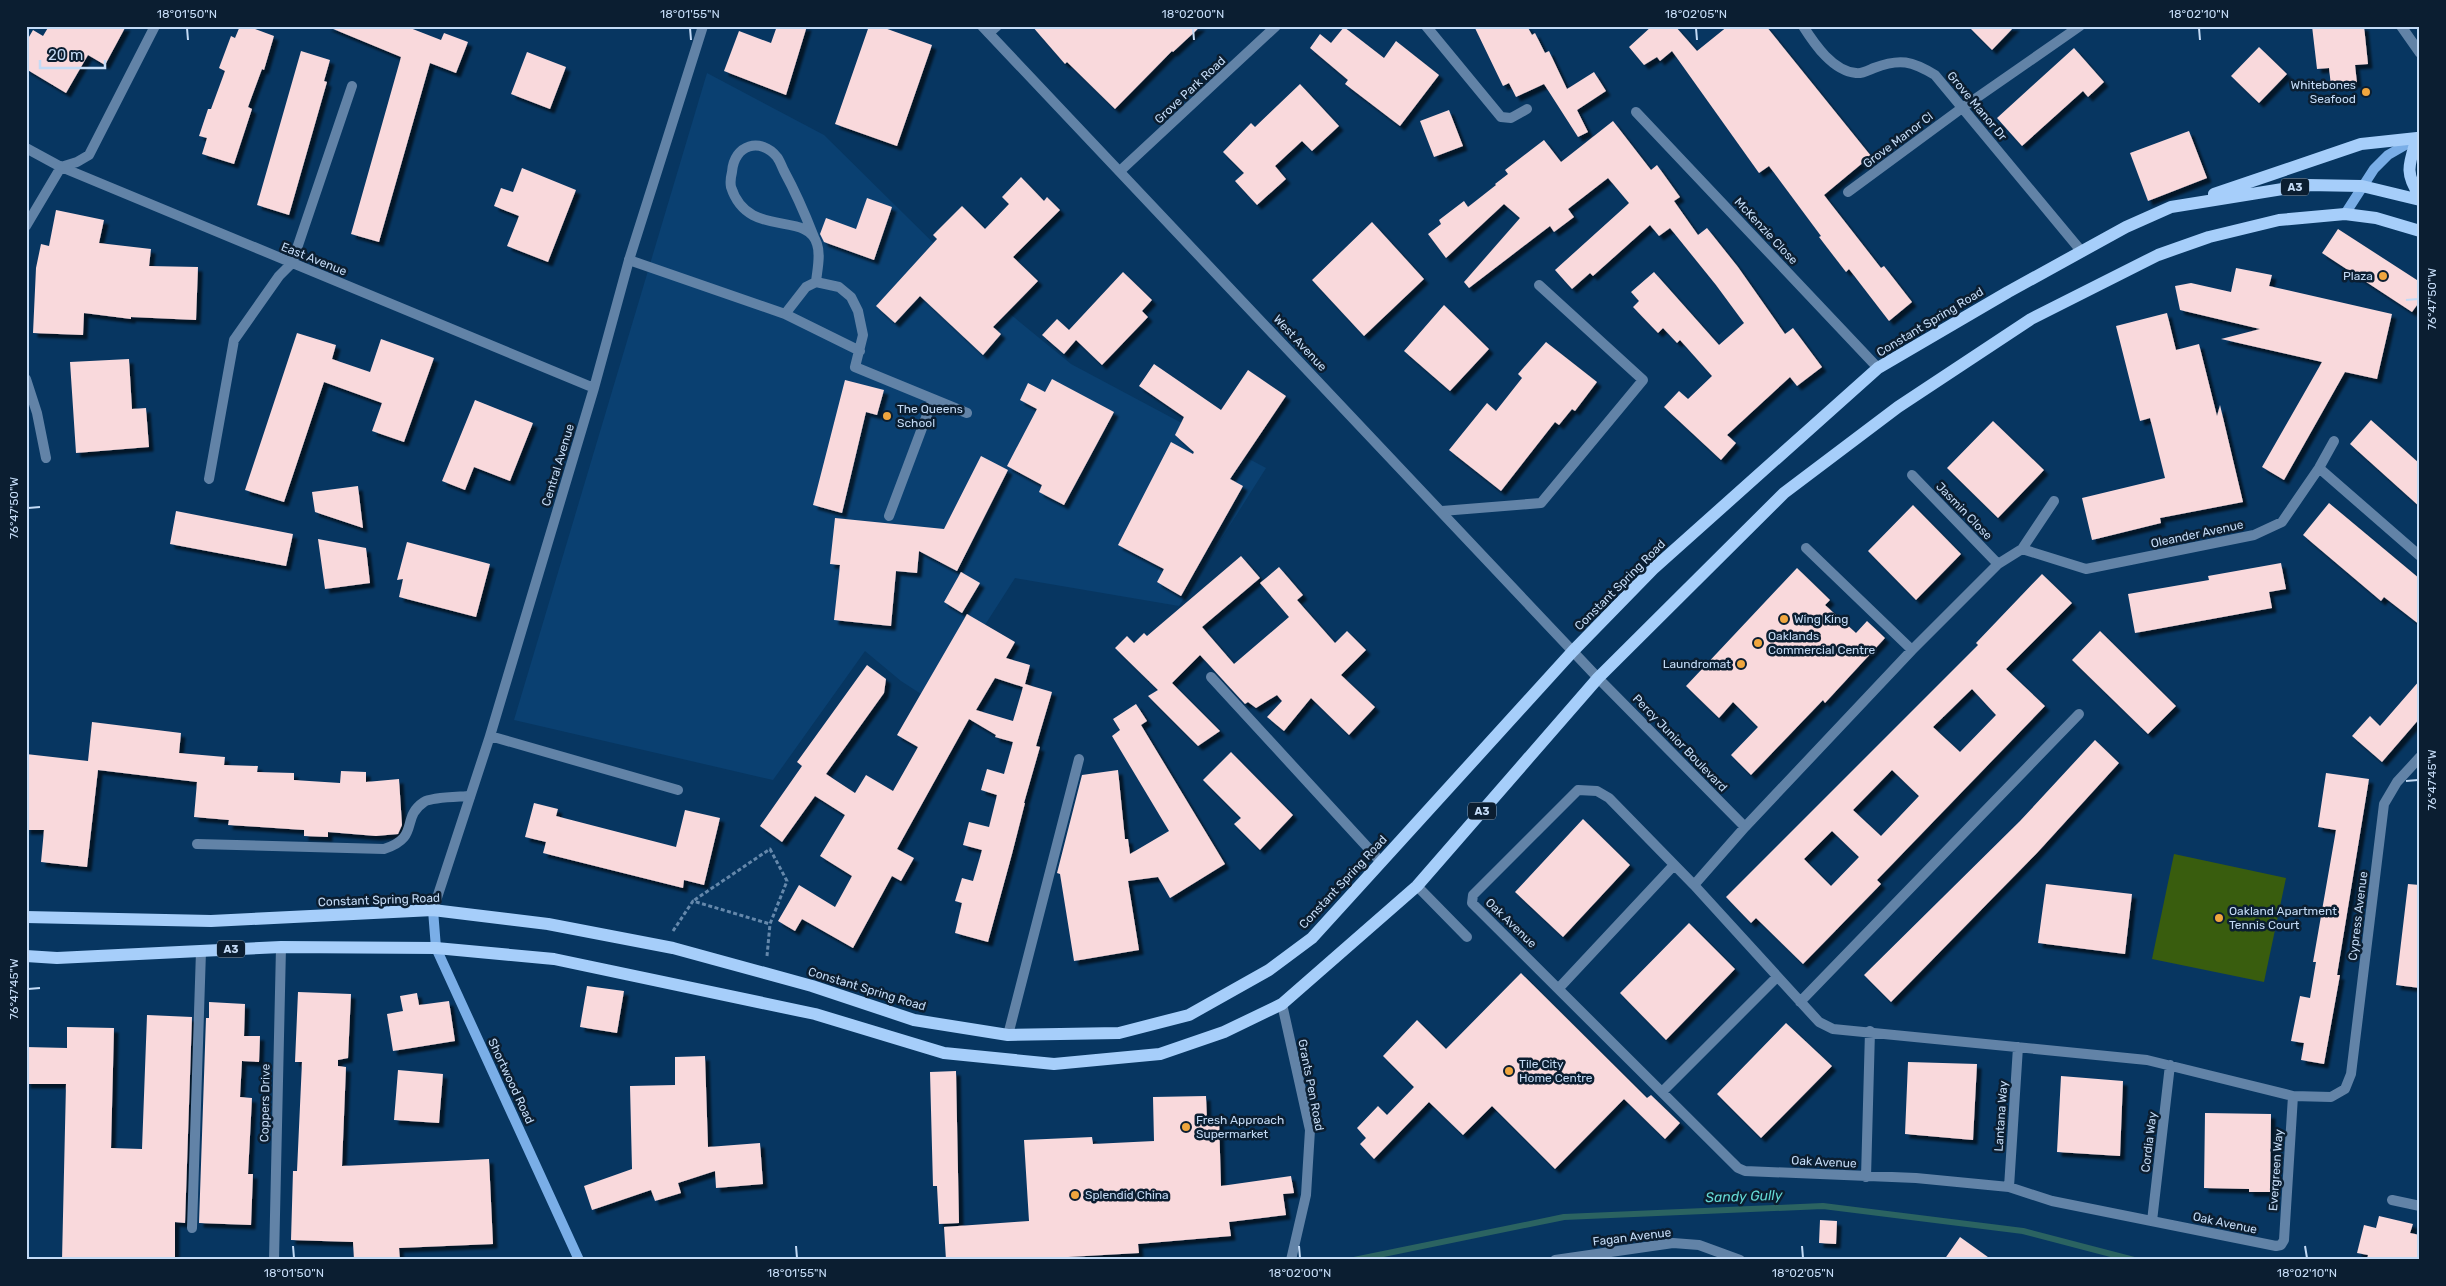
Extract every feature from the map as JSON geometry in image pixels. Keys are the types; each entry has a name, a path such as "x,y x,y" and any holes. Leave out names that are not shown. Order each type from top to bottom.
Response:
{"main road":[{"path":"2345,214 2374,169 2388,154 2418,138"},
{"path":"2418,138 2409,166 2410,182 2420,196"},
{"path":"2171,208 2361,144 2418,138"},
{"name":"Constant Spring Road","path":"26,917 211,921 434,910 548,924 663,946 812,986 914,1020 1008,1036 1119,1033 1189,1016 1268,970 1312,938 1574,651 1653,570 1878,368 1992,301 2126,227 2171,208 2307,185 2362,186 2420,200"},
{"name":"A3","path":"26,956 57,958 281,947 436,948 554,959 815,1014 944,1053 1054,1064 1160,1054 1224,1032 1282,1004 1417,886 1598,678 1784,493 1898,407 2030,319 2158,255 2209,237 2279,220 2345,214 2376,218 2420,231"},
{"name":"Shortwood Road","path":"434,910 436,948 579,1260"}],"street":[{"path":"26,226 61,167 77,162 89,155 155,26"},
{"name":"Central Avenue","path":"434,910 490,736 594,388 629,260 703,26"},
{"name":"Grove Park Road","path":"1120,172 1276,26"},
{"path":"1426,26 1501,117 1511,118 1527,109"},
{"name":"Grove Manor Dr","path":"1803,26 1813,42 1840,69 1858,74 1892,61 1916,64 1935,75 2082,252"},
{"name":"Grove Manor Cl","path":"1848,192 1962,108 2080,26"},
{"path":"2401,26 2420,53"},
{"name":"West Avenue","path":"989,29 1120,172 1598,678"},
{"path":"209,478 234,340 280,276 292,263 352,86"},
{"name":"McKenzie Close","path":"1636,112 1878,368"},
{"path":"814,237 805,228 794,224 770,223 754,217 738,200 730,185 735,154 742,148 759,147 777,157 796,193 818,245 816,282"},
{"name":"East Avenue","path":"26,148 61,167 594,388"},
{"path":"629,260 785,314 860,350"},
{"path":"785,314 806,287 816,282 839,287 851,297 858,311 863,335 855,367 967,412"},
{"path":"1442,511 1541,503 1643,380 1539,285"},
{"path":"26,379 37,413 46,458"},
{"path":"889,516 933,399"},
{"name":"Oleander Avenue","path":"2022,549 2086,569 2254,535 2282,522 2319,468 2334,441"},
{"path":"2319,468 2420,556"},
{"name":"Jasmin Close","path":"1912,475 1998,564"},
{"path":"1694,885 1745,827 1912,650 1998,564 2022,549 2054,501"},
{"path":"1806,548 1912,650"},
{"path":"1211,677 1381,862"},
{"name":"Percy Junior Boulevard","path":"1598,678 1745,827"},
{"path":"1800,1002 2079,714"},
{"path":"490,736 678,790"},
{"name":"Cypress Avenue","path":"2293,1096 2331,1098 2345,1089 2351,1074 2384,804 2397,782 2420,756"},
{"path":"1008,1036 1080,759"},
{"name":"Oak Avenue","path":"1674,865 1609,798 1597,791 1578,790 1473,895 1471,900 1738,1168 1745,1171 1916,1178 2009,1187 2052,1201 2276,1246 2281,1245"},
{"path":"197,844 384,849 397,845 405,838 412,814 425,801 470,796"},
{"path":"1559,988 1674,865 1819,1022 1833,1030 1870,1031 2147,1060 2293,1096"},
{"path":"1417,886 1467,937"},
{"name":"Coppers Drive","path":"274,1260 281,947"},
{"path":"192,1228 201,951"},
{"path":"1662,1092 1777,977"},
{"name":"Grants Pen Road","path":"1282,1004 1310,1130 1306,1196 1291,1260"},
{"path":"1866,1177 1870,1031"},
{"name":"Lantana Way","path":"2009,1187 2018,1047"},
{"name":"Cordia Way","path":"2152,1221 2170,1065"},
{"name":"Evergreen Way","path":"2281,1245 2284,1240 2293,1096"},
{"path":"2392,1200 2420,1206"},
{"name":"Fagan Avenue","path":"1554,1260 1673,1243 1699,1245 1740,1260"}],"path":[{"path":"663,946 693,901 770,849 787,881 770,924 765,973"},
{"path":"693,901 770,924"}],"shaded area":[{"name":"The Queens School","path":"707,73 824,135 982,291 1071,364 1266,468 1179,606 1015,578 935,703 901,681 865,651 773,780 514,720"}],"green space":[{"name":"Oakland Apartment Tennis Court","path":"2174,854 2286,878 2264,982 2152,959"}],"building":[{"path":"49,26 126,26 105,65 88,55 66,93 26,69 26,42 33,30 43,36"},
{"path":"240,26 247,26 274,36 264,70 262,69 248,107 252,109 234,164 202,154 207,138 199,136 208,109 211,109 225,71 219,68 231,36 235,38"},
{"path":"326,26 405,26 441,40 444,33 468,42 456,73 430,63 379,242 351,234 401,57"},
{"path":"777,26 807,26 786,95 724,71 739,31 771,43"},
{"path":"869,26 879,26 932,45 897,146 835,124"},
{"path":"1032,26 1201,26 1172,51 1115,109 1067,62 1065,64"},
{"path":"1474,26 1527,26 1532,35 1535,33 1545,53 1549,51 1567,89 1594,72 1606,91 1577,110 1588,132 1578,137 1544,84 1516,97 1509,83 1503,86"},
{"path":"1652,26 1675,26 1697,51 1728,26 1766,26 1871,156 1824,195 1881,268 1884,266 1912,302 1889,321 1849,269 1846,272 1769,166 1759,173 1672,51 1660,61 1657,57 1644,65 1629,47"},
{"path":"1968,26 2015,26 1992,50"},
{"path":"2312,26 2364,26 2368,64 2355,65 2357,83 2331,86 2329,68 2317,69"},
{"path":"1344,27 1384,58 1396,41 1439,75 1400,126 1345,84 1348,80 1310,48 1320,34 1331,43"},
{"path":"2259,47 2287,74 2259,103 2231,76"},
{"path":"2074,48 2104,82 2088,97 2083,91 2022,146 1997,118"},
{"path":"301,51 330,60 324,81 327,82 289,215 257,205"},
{"path":"527,52 566,67 550,109 511,94"},
{"path":"1300,84 1339,126 1312,151 1302,141 1275,166 1286,179 1257,205 1235,181 1244,173 1223,152 1251,123 1255,127"},
{"path":"1449,110 1463,146 1434,157 1420,121"},
{"path":"1613,121 1651,170 1657,165 1680,197 1674,201 1698,235 1707,228 1738,267 1785,334 1793,328 1822,367 1797,386 1790,377 1727,435 1736,443 1721,460 1664,407 1679,391 1688,399 1712,376 1680,340 1677,343 1663,328 1658,333 1633,307 1639,301 1631,292 1654,272 1719,345 1744,323 1670,228 1659,236 1650,225 1593,276 1590,273 1572,289 1555,270 1629,203 1608,178 1568,209 1574,217 1554,232 1550,226 1469,288 1464,282 1520,218 1504,204 1446,258 1428,234 1441,224 1439,220 1464,201 1468,207 1496,185 1508,174 1505,170 1544,140 1561,162"},
{"path":"2189,131 2207,178 2148,201 2130,153"},
{"path":"522,168 576,190 548,262 507,246 519,216 494,206 501,188 513,192"},
{"path":"1021,177 1044,201 1047,197 1060,210 1013,257 1038,281 993,327 1001,334 983,355 920,296 895,323 876,306 937,239 933,235 962,206 985,229 1009,204 1002,197"},
{"path":"867,198 892,207 874,260 824,242 820,234 826,218 856,229"},
{"path":"56,210 104,220 99,243 151,249 149,266 198,267 196,320 131,317 131,319 84,313 83,335 33,333 36,268 41,244 49,246"},
{"path":"1372,222 1424,279 1364,336 1312,280"},
{"name":"Plaza","path":"2338,229 2420,282 2420,301 2412,312 2322,253"},
{"path":"2236,268 2272,275 2269,286 2392,314 2377,379 2345,372 2284,480 2262,467 2322,362 2221,339 2260,329 2180,310 2175,286 2191,283 2231,292"},
{"path":"1123,272 1152,300 1142,311 1148,317 1102,365 1076,340 1064,354 1042,335 1057,319 1069,330"},
{"path":"1444,305 1489,349 1450,391 1404,351"},
{"path":"2167,313 2176,350 2199,344 2217,416 2220,405 2243,502 2160,518 2161,523 2092,540 2082,498 2165,478 2150,418 2140,421 2116,326"},
{"path":"297,333 336,345 332,359 370,372 381,339 434,358 404,442 372,431 382,403 324,382 284,502 245,490"},
{"path":"1546,342 1597,382 1575,411 1572,409 1559,425 1555,422 1501,491 1449,450 1487,403 1496,411 1522,378 1518,374"},
{"path":"129,359 132,409 146,408 149,447 76,453 70,362"},
{"path":"1154,364 1221,410 1248,370 1286,396 1230,479 1243,486 1181,596 1157,582 1164,569 1118,545 1171,442 1193,454 1194,452 1175,435 1184,417 1139,386"},
{"path":"1052,379 1114,412 1064,505 1039,492 1042,485 1007,466 1037,409 1020,400 1028,383 1045,392"},
{"path":"845,380 884,390 877,415 866,412 842,513 813,505"},
{"path":"475,400 533,423 510,481 474,467 465,490 442,481"},
{"path":"2371,420 2420,464 2420,507 2350,444"},
{"path":"1993,421 2044,470 1998,518 1947,468"},
{"path":"981,456 1008,470 957,571 919,551 917,573 896,571 891,626 834,620 840,565 830,564 835,518 944,529"},
{"path":"358,486 363,528 315,512 312,492"},
{"path":"2329,503 2420,579 2420,625 2384,597 2381,601 2303,535"},
{"path":"1913,505 1961,554 1916,600 1868,551"},
{"path":"176,511 293,534 286,566 170,544"},
{"path":"318,539 366,548 370,583 325,589"},
{"path":"407,542 490,564 476,617 399,597 403,579 397,580"},
{"path":"1241,556 1260,578 1202,627 1234,664 1289,617 1260,583 1279,567 1303,595 1297,600 1335,643 1347,631 1366,650 1341,675 1375,707 1349,735 1311,698 1284,731 1267,717 1282,701 1277,695 1256,708 1248,702 1245,704 1200,655 1172,683 1220,731 1198,746 1148,696 1158,690 1115,648 1127,636 1134,643 1144,633 1147,636"},
{"path":"2281,563 2286,589 2269,592 2272,608 2135,633 2128,594 2209,580 2208,576"},
{"path":"1797,568 1830,600 1825,605 1856,633 1867,621 1885,638 1825,703 1823,700 1751,775 1731,755 1758,727 1733,702 1719,718 1686,686"},
{"path":"961,572 980,583 962,613 944,602"},
{"path":"2042,574 2072,603 2006,669 2045,706 1877,880 1881,884 1803,964 1756,918 1751,923 1726,897 1978,645 1976,643","holes":["1972,689 1996,715 1960,752 1933,727","1892,770 1919,796 1881,836 1853,810","1832,831 1859,857 1831,886 1804,859"]},
{"path":"967,614 1015,642 1006,658 1030,665 1025,684 1052,692 1036,746 1040,747 988,942 955,933 962,903 955,901 962,878 973,881 982,850 963,845 969,822 989,827 997,795 981,790 987,769 1004,774 1013,742 995,737 996,735 969,719 897,849 914,858 901,881 892,876 853,948 802,919 795,931 778,921 799,885 835,907 852,876 820,856 845,815 815,796 782,842 760,826 802,766 797,762 867,665 886,679 884,693 826,774 855,793 866,775 893,791 918,747 897,735","holes":["995,678 1023,687 1013,721 976,710"]},
{"path":"2100,631 2176,706 2148,734 2072,660"},
{"path":"2420,680 2420,718 2382,762 2352,736 2370,716 2380,726"},
{"path":"1136,704 1147,721 1141,725 1225,864 1170,898 1158,877 1128,881 1139,950 1074,961 1060,874 1057,873 1082,775 1118,770 1125,839 1128,839 1130,854 1169,831 1112,736 1120,730 1113,719"},
{"path":"92,722 181,733 179,753 225,757 224,765 258,766 257,772 294,773 294,780 340,783 341,771 366,772 366,782 399,779 402,825 398,834 376,836 328,832 328,837 304,836 304,830 228,825 229,820 194,817 197,782 98,770 87,867 41,862 44,830 26,830 26,754 88,761"},
{"path":"2095,740 2119,763 2037,853 1891,1002 1864,975 2020,821"},
{"path":"1231,752 1293,815 1260,850 1234,824 1241,818 1203,780"},
{"path":"2326,773 2369,779 2337,975 2340,975 2324,1064 2301,1060 2304,1043 2291,1041 2300,996 2310,998 2316,962 2313,962 2336,830 2318,827"},
{"path":"534,803 558,809 556,816 676,847 685,810 720,818 704,885 684,880 683,888 543,853 546,842 525,837"},
{"path":"1583,819 1630,865 1563,937 1515,892"},
{"path":"2046,884 2132,894 2125,954 2038,943"},
{"path":"2408,884 2420,885 2420,988 2396,985"},
{"path":"1689,923 1735,969 1666,1040 1620,993"},
{"name":"Tile City Home Centre","path":"1521,973 1647,1098 1651,1095 1680,1123 1665,1139 1624,1099 1555,1169 1492,1106 1463,1135 1429,1102 1374,1159 1360,1144 1366,1138 1357,1128 1378,1106 1387,1115 1414,1087 1383,1056 1417,1020 1446,1049"},
{"path":"587,986 624,991 617,1033 580,1027"},
{"path":"298,992 351,994 348,1058 338,1060 338,1066 346,1067 342,1166 489,1159 493,1244 399,1248 400,1260 354,1260 353,1242 291,1240 293,1171 297,1171 302,1062 295,1062"},
{"path":"417,993 419,1005 449,1001 455,1041 393,1051 387,1014 403,1011 400,996"},
{"path":"209,1002 245,1004 244,1036 260,1036 259,1062 242,1061 240,1097 252,1098 248,1174 253,1174 251,1225 199,1223 206,1018 209,1018"},
{"path":"147,1015 192,1017 185,1223 175,1222 175,1260 62,1260 66,1084 26,1084 26,1047 67,1048 67,1027 114,1028 111,1148 142,1149"},
{"path":"1786,1023 1832,1066 1761,1138 1717,1094"},
{"path":"705,1056 708,1147 760,1143 763,1184 716,1188 715,1171 678,1183 681,1193 655,1201 651,1190 592,1210 584,1186 632,1169 630,1086 675,1085 675,1057"},
{"path":"1908,1062 1977,1064 1973,1140 1905,1134"},
{"path":"398,1070 443,1074 439,1123 394,1120"},
{"path":"956,1071 959,1223 939,1224 937,1186 933,1186 930,1072"},
{"path":"2061,1076 2123,1081 2120,1156 2057,1152"},
{"path":"1206,1096 1207,1120 1219,1119 1221,1186 1291,1176 1294,1193 1283,1194 1286,1215 1229,1222 1231,1236 1138,1244 1139,1253 1015,1260 946,1260 944,1227 1029,1221 1024,1140 1092,1137 1093,1144 1154,1141 1153,1097"},
{"path":"2205,1113 2271,1114 2270,1192 2249,1192 2249,1189 2204,1188"},
{"path":"2379,1216 2413,1224 2410,1233 2420,1235 2420,1260 2367,1260 2368,1255 2357,1253 2364,1225 2376,1228"},
{"path":"1820,1220 1837,1221 1836,1244 1819,1243"},
{"path":"1960,1237 1992,1260 1944,1260"}],"waterway":[{"name":"Sandy Gully","path":"1354,1260 1564,1217 1823,1206 2023,1231 2134,1260"}],"place":[{"name":"Whitebones Seafood","path":"2366,92"},
{"name":"Plaza","path":"2383,276"},
{"name":"The Queens School","path":"887,416"},
{"name":"Wing King","path":"1784,619"},
{"name":"Oaklands Commercial Centre","path":"1758,643"},
{"name":"Laundromat","path":"1741,664"},
{"name":"Oakland Apartment Tennis Court","path":"2219,918"},
{"name":"Tile City Home Centre","path":"1509,1071"},
{"name":"Fresh Approach Supermarket","path":"1186,1127"},
{"name":"Splendid China","path":"1075,1195"}]}
